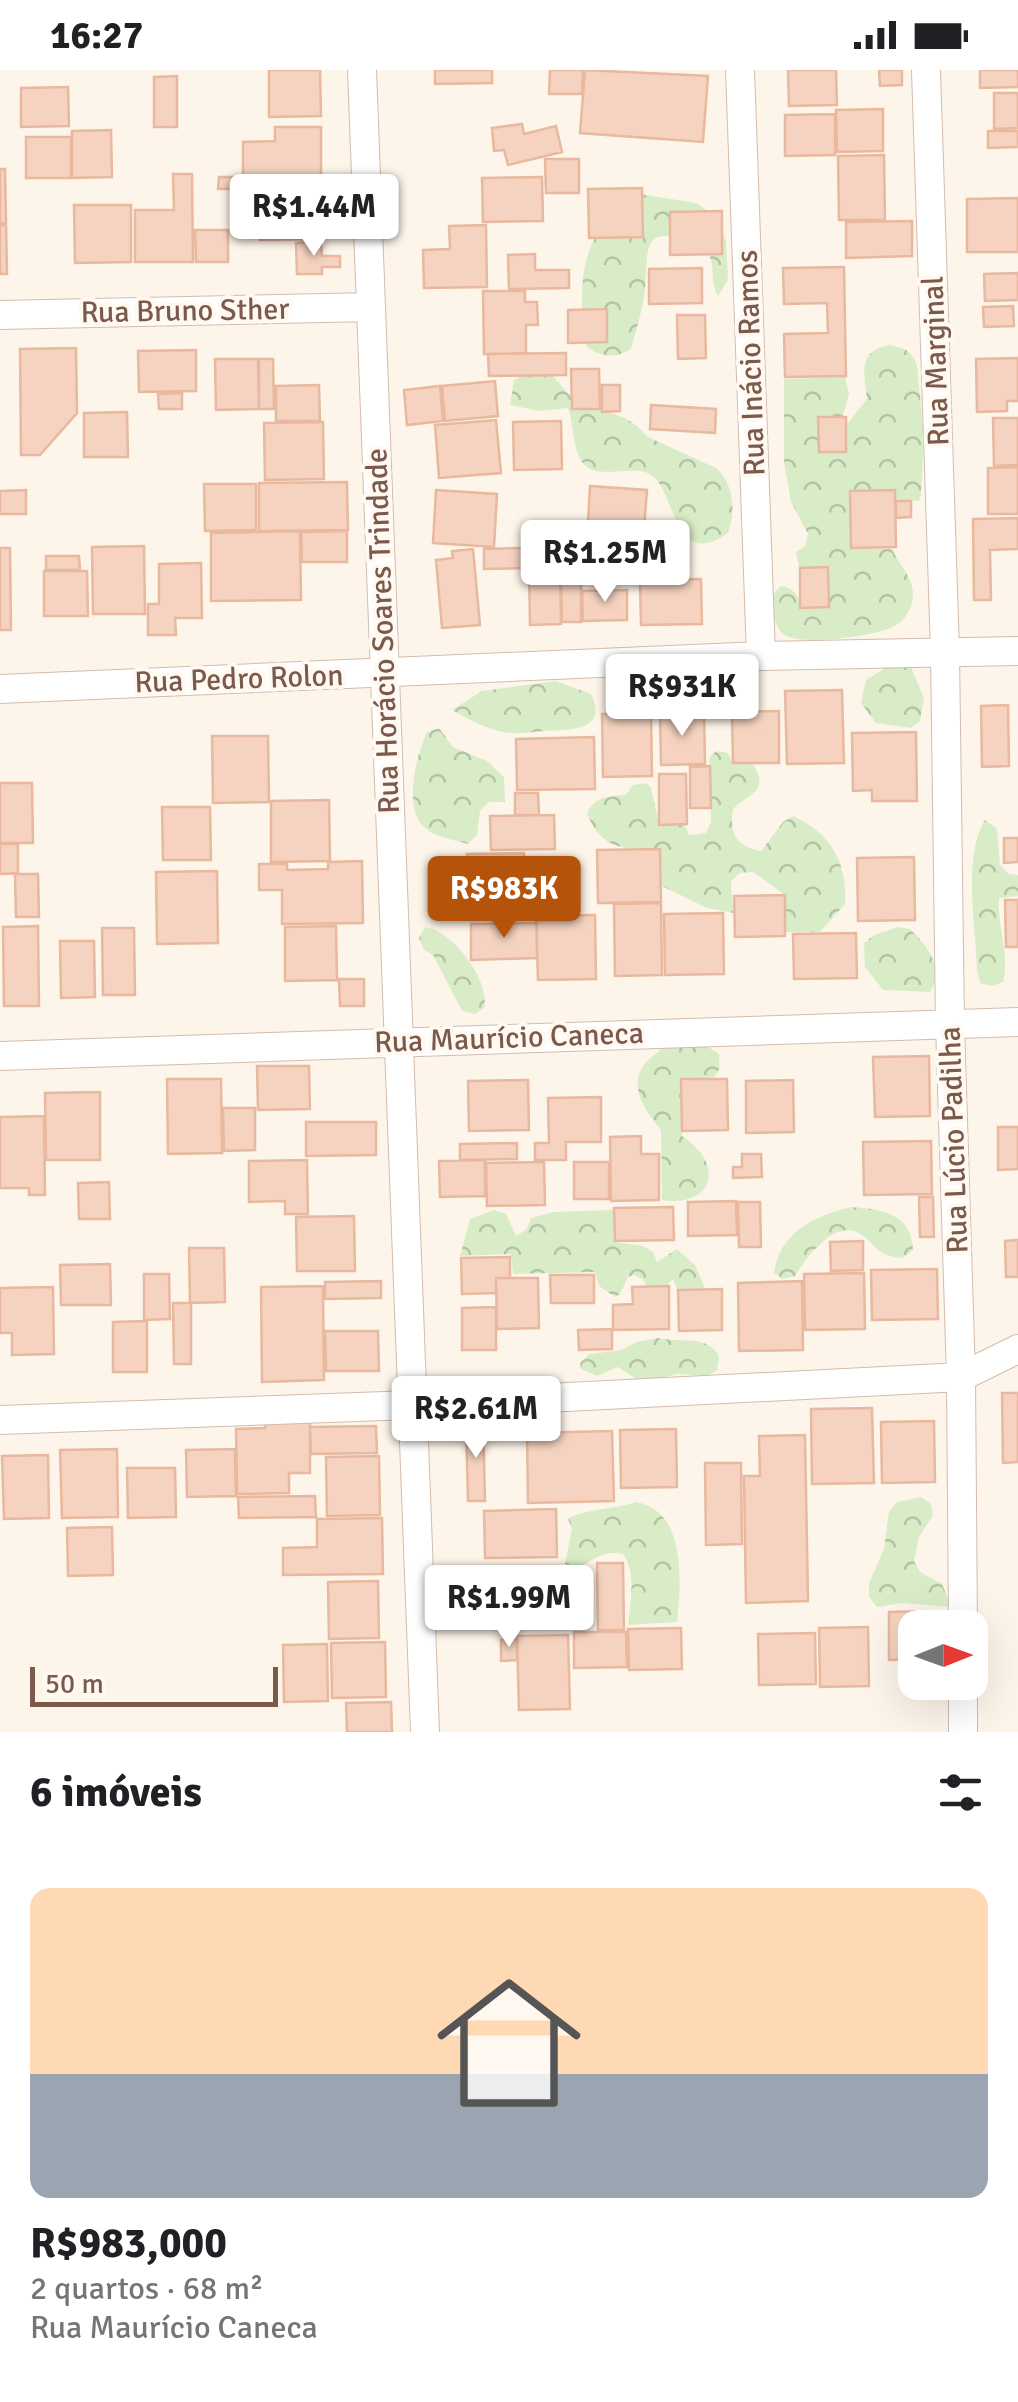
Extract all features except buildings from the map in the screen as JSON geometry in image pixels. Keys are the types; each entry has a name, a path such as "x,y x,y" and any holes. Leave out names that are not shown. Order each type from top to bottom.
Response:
{"street":[{"name":"Rua Horácio Soares Trindade","path":"362,70 424,1732"},
{"name":"Rua Inácio Ramos","path":"740,70 761,656"},
{"name":"Rua Marginal","path":"926,70 945,652"},
{"name":"Rua Bruno Sther","path":"0,315 371,307"},
{"name":"Rua Lúcio Padilha","path":"945,652 963,1610"},
{"name":"Rua Pedro Rolon","path":"0,690 761,656 1018,652"},
{"name":"Rua Maurício Caneca","path":"0,1056 1018,1022"},
{"path":"0,1420 412,1405 961,1377 1018,1349"},
{"path":"963,1700 963,1732"}],"green space":[{"path":"634,193 696,203 717,217 726,241 728,280 718,296 710,257 705,251 671,237 654,240 647,255 644,297 631,349 603,355 587,347 584,336 585,267 601,229"},
{"path":"890,345 907,351 917,365 924,437 921,495 919,501 896,501 895,489 850,490 851,548 892,549 912,585 912,603 899,623 881,631 836,639 792,638 783,634 775,621 773,595 781,586 786,587 795,593 801,608 828,608 828,567 799,567 796,552 805,546 808,534 791,502 784,462 784,379 845,377 849,394 843,416 818,417 818,452 846,452 847,424 867,399 867,358"},
{"path":"549,373 577,401 622,417 648,437 716,468 727,482 732,499 728,533 711,542 698,543 681,528 663,490 649,474 595,471 587,467 576,448 568,408 539,411 510,405 514,380 524,374"},
{"path":"910,665 924,698 920,721 911,728 876,723 861,703 866,680 887,667"},
{"path":"556,681 591,694 595,716 590,722 574,729 508,733 483,726 452,710 482,691"},
{"path":"439,728 453,747 487,761 504,777 505,802 489,802 480,811 477,835 468,844 427,830 414,806 419,753 427,732"},
{"path":"716,751 728,753 733,764 753,764 758,773 755,791 733,809 732,826 741,843 761,851 783,822 793,816 818,831 834,851 843,876 845,904 820,932 786,932 785,895 753,872 740,873 731,881 733,913 707,908 662,886 661,849 617,846 600,836 593,826 587,814 594,803 626,795 633,785 646,783 651,787 659,825 685,825 689,835 706,833 711,822 709,758"},
{"path":"985,820 997,829 1000,865 1009,874 1018,875 1018,896 999,898 1005,972 1003,982 992,986 980,983 977,971 972,894 974,854"},
{"path":"425,927 447,937 476,971 485,997 484,1008 475,1014 462,1011 433,955 424,950 419,938"},
{"path":"898,927 910,929 932,958 936,974 930,992 883,990 865,967 864,943"},
{"path":"669,1043 704,1044 719,1054 720,1068 714,1077 680,1080 682,1136 696,1147 709,1170 703,1190 680,1201 662,1200 661,1130 638,1091 644,1065"},
{"path":"851,1207 893,1215 907,1228 913,1250 903,1258 889,1256 863,1236 843,1231 823,1241 795,1276 783,1279 774,1273 791,1236 824,1215"},
{"path":"494,1210 506,1214 516,1236 526,1230 531,1218 554,1212 613,1210 614,1242 643,1246 653,1252 657,1262 677,1249 695,1265 705,1288 677,1289 673,1279 667,1285 646,1286 644,1280 634,1275 628,1277 615,1297 599,1286 595,1272 513,1274 511,1254 460,1256 470,1219"},
{"path":"657,1338 708,1345 719,1357 717,1370 707,1376 676,1374 644,1384 618,1367 597,1376 581,1369 580,1363 589,1354 621,1350"},
{"path":"921,1497 931,1504 933,1515 919,1537 914,1561 920,1572 942,1584 951,1607 901,1603 877,1607 869,1597 869,1583 884,1549 889,1511 897,1502"},
{"path":"636,1502 653,1508 672,1533 679,1569 677,1622 628,1625 631,1579 623,1554 604,1555 577,1568 565,1564 572,1529 568,1519"}]}
